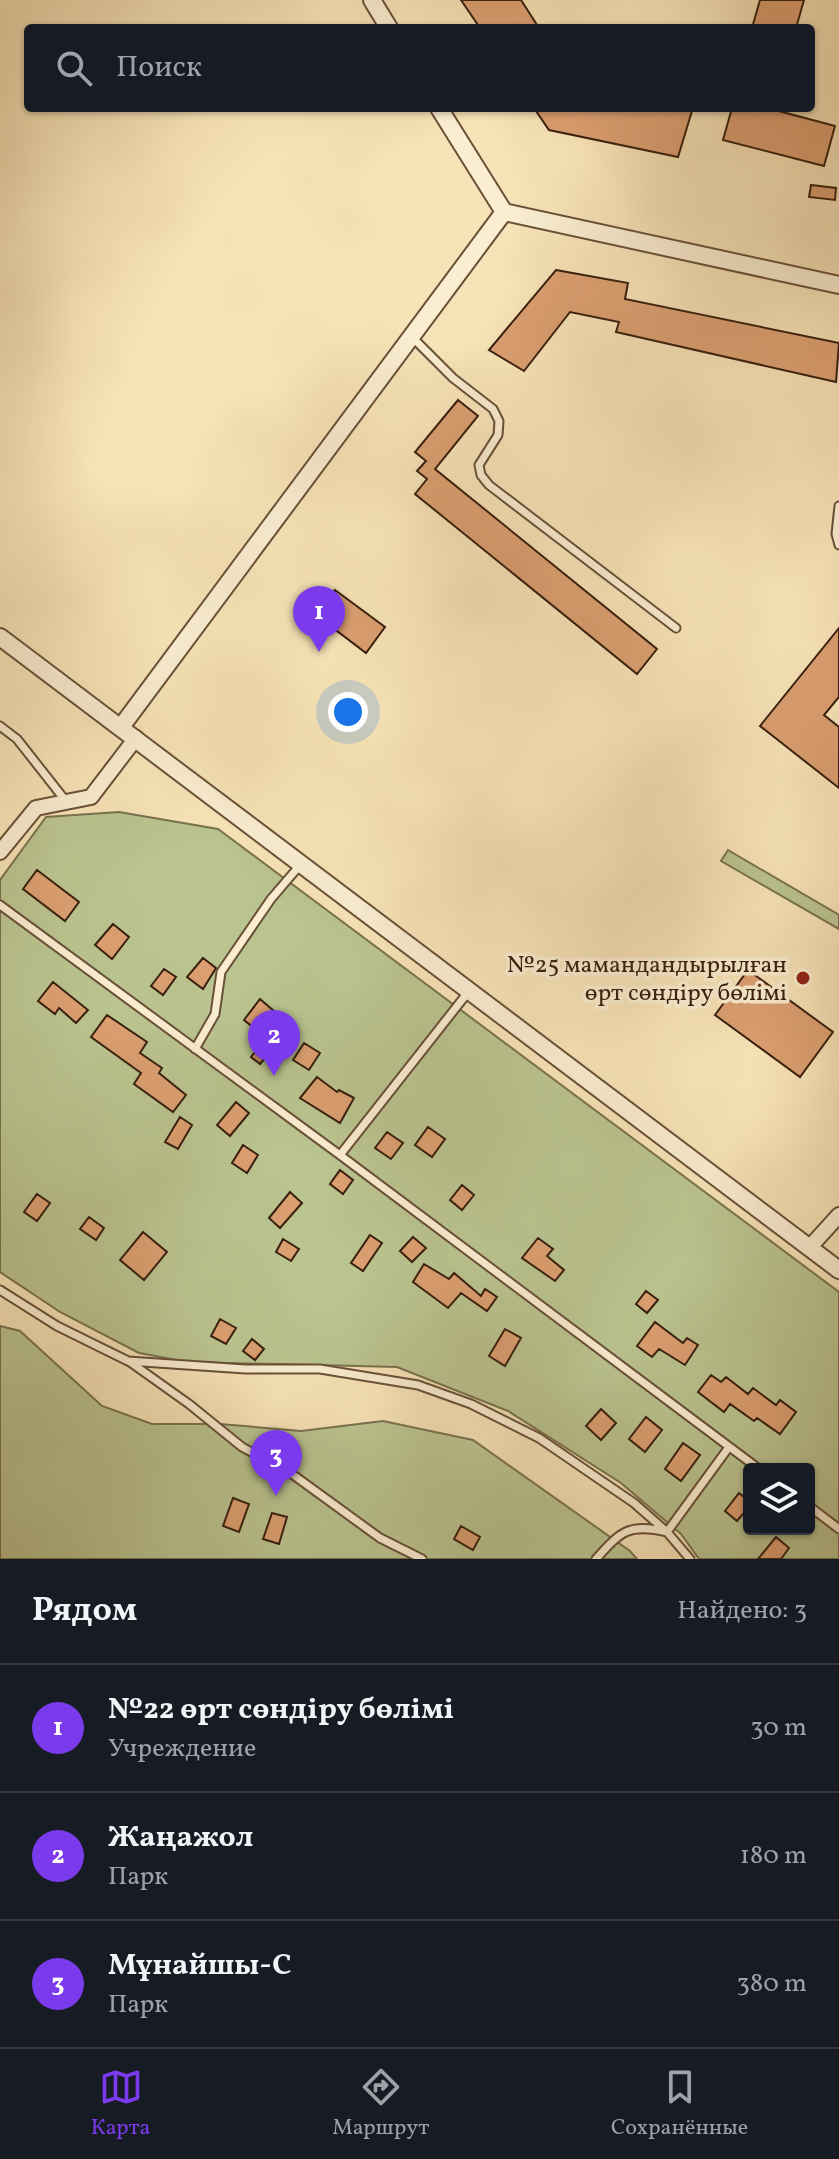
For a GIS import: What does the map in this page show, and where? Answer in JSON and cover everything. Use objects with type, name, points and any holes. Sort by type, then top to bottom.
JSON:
[{"type":"street","points":[[372,0],[387,24]]},
{"type":"street","points":[[442,112],[504,212],[839,285]]},
{"type":"street","points":[[121,727],[504,212]]},
{"type":"street","points":[[0,637],[839,1270]]},
{"type":"street","points":[[0,852],[36,808],[91,797],[136,738]]},
{"type":"street","points":[[809,1248],[839,1215]]},
{"type":"lane","points":[[412,336],[453,378],[493,409],[499,421],[498,435],[479,465],[481,475],[489,485],[676,628]]},
{"type":"lane","points":[[839,506],[836,534],[839,545]]},
{"type":"lane","points":[[0,726],[17,739],[67,802]]},
{"type":"lane","points":[[195,1049],[215,1014],[221,972],[271,899],[301,864]]},
{"type":"lane","points":[[0,905],[751,1463]]},
{"type":"lane","points":[[340,1155],[469,991]]},
{"type":"lane","points":[[0,1290],[57,1326],[128,1361],[242,1447],[292,1474],[380,1538],[422,1559]]},
{"type":"lane","points":[[128,1361],[245,1369],[320,1369],[418,1385],[471,1404],[539,1438],[634,1503],[667,1532],[690,1559]]},
{"type":"lane","points":[[667,1532],[729,1447]]},
{"type":"lane","points":[[815,1511],[839,1529]]},
{"type":"lane","points":[[596,1559],[621,1532],[643,1526],[667,1532]]},
{"type":"green space","points":[[119,812],[218,829],[839,1292],[839,1559],[699,1559],[681,1534],[621,1483],[508,1411],[397,1367],[187,1362],[139,1353],[60,1312],[0,1272],[0,880],[46,817]]},
{"type":"green space","points":[[728,850],[839,915],[839,929],[721,861]]},
{"type":"green space","points":[[0,1326],[20,1331],[102,1406],[152,1424],[220,1424],[301,1431],[383,1421],[473,1440],[637,1559],[0,1559]]},
{"type":"building","points":[[461,0],[521,0],[536,24],[477,24]]},
{"type":"building","points":[[760,0],[804,0],[797,24],[753,24]]},
{"type":"building","points":[[537,112],[692,112],[678,157],[549,130]]},
{"type":"building","points":[[731,112],[782,112],[835,126],[824,166],[723,140]]},
{"type":"building","points":[[811,185],[836,188],[835,200],[809,197]]},
{"type":"building","points":[[556,270],[628,283],[625,299],[839,343],[836,382],[616,332],[619,322],[570,312],[524,371],[489,350]]},
{"type":"building","points":[[458,400],[478,416],[435,469],[657,649],[637,674],[415,494],[427,479],[417,471],[426,461],[415,452]]},
{"type":"building","points":[[335,590],[385,627],[366,653],[316,615]]},
{"type":"building","points":[[839,628],[839,697],[824,715],[839,727],[839,788],[760,726]]},
{"type":"building","points":[[37,870],[79,902],[65,921],[23,889]]},
{"type":"building","points":[[113,924],[129,937],[112,959],[95,945]]},
{"type":"building","points":[[203,958],[216,968],[203,989],[187,977]]},
{"type":"building","points":[[164,969],[176,977],[163,995],[151,986]]},
{"type":"building","points":[[748,970],[833,1032],[800,1077],[715,1015]]},
{"type":"building","points":[[53,982],[88,1010],[76,1023],[59,1008],[55,1014],[38,1001]]},
{"type":"building","points":[[260,999],[275,1012],[259,1032],[244,1020]]},
{"type":"building","points":[[107,1015],[147,1042],[140,1053],[162,1068],[159,1073],[186,1095],[173,1112],[134,1084],[141,1073],[91,1037]]},
{"type":"building","points":[[265,1039],[274,1047],[260,1064],[251,1057]]},
{"type":"building","points":[[304,1043],[320,1053],[309,1070],[293,1060]]},
{"type":"building","points":[[317,1077],[337,1092],[339,1090],[354,1098],[340,1123],[300,1098]]},
{"type":"building","points":[[236,1102],[249,1113],[230,1136],[217,1125]]},
{"type":"building","points":[[180,1117],[192,1125],[178,1149],[165,1142]]},
{"type":"building","points":[[428,1127],[445,1139],[432,1157],[415,1145]]},
{"type":"building","points":[[387,1132],[403,1143],[391,1159],[375,1148]]},
{"type":"building","points":[[243,1145],[258,1155],[247,1173],[232,1163]]},
{"type":"building","points":[[340,1170],[353,1180],[343,1194],[330,1184]]},
{"type":"building","points":[[462,1185],[474,1195],[462,1210],[450,1200]]},
{"type":"building","points":[[290,1192],[302,1203],[280,1228],[269,1218]]},
{"type":"building","points":[[37,1194],[50,1203],[37,1221],[24,1212]]},
{"type":"building","points":[[89,1217],[104,1228],[96,1240],[80,1229]]},
{"type":"building","points":[[143,1232],[167,1252],[144,1280],[120,1260]]},
{"type":"building","points":[[370,1235],[382,1243],[363,1271],[351,1263]]},
{"type":"building","points":[[413,1237],[426,1248],[412,1262],[400,1251]]},
{"type":"building","points":[[538,1238],[553,1249],[547,1256],[564,1270],[555,1281],[522,1258]]},
{"type":"building","points":[[283,1239],[299,1249],[291,1261],[276,1252]]},
{"type":"building","points":[[424,1264],[449,1279],[454,1273],[481,1296],[485,1289],[497,1297],[487,1311],[461,1293],[448,1308],[413,1282]]},
{"type":"building","points":[[646,1291],[658,1300],[647,1313],[636,1304]]},
{"type":"building","points":[[220,1319],[236,1328],[226,1344],[211,1336]]},
{"type":"building","points":[[655,1322],[683,1343],[687,1338],[698,1345],[685,1365],[659,1349],[652,1357],[637,1346]]},
{"type":"building","points":[[505,1329],[521,1338],[505,1366],[489,1356]]},
{"type":"building","points":[[252,1339],[264,1349],[255,1360],[243,1351]]},
{"type":"building","points":[[711,1375],[721,1382],[726,1377],[748,1394],[753,1388],[776,1405],[780,1400],[796,1412],[780,1434],[730,1404],[724,1412],[698,1392]]},
{"type":"building","points":[[601,1409],[616,1423],[601,1440],[586,1426]]},
{"type":"building","points":[[646,1417],[662,1430],[645,1452],[629,1439]]},
{"type":"building","points":[[683,1443],[700,1455],[681,1481],[665,1469]]},
{"type":"building","points":[[739,1493],[743,1496],[743,1514],[737,1521],[725,1511]]},
{"type":"building","points":[[233,1498],[249,1504],[239,1532],[223,1526]]},
{"type":"building","points":[[272,1513],[287,1517],[279,1544],[263,1539]]},
{"type":"building","points":[[461,1526],[480,1537],[473,1550],[454,1539]]},
{"type":"building","points":[[776,1537],[789,1548],[781,1559],[758,1559]]},
{"type":"place","name":"№22 өрт сөндіру бөлімі","points":[[319,652]]},
{"type":"place","name":"№25 мамандандырылған өрт сөндіру бөлімі","points":[[803,978]]},
{"type":"place","name":"Жаңажол","points":[[274,1076]]},
{"type":"place","name":"Мұнайшы-С","points":[[276,1496]]}]
